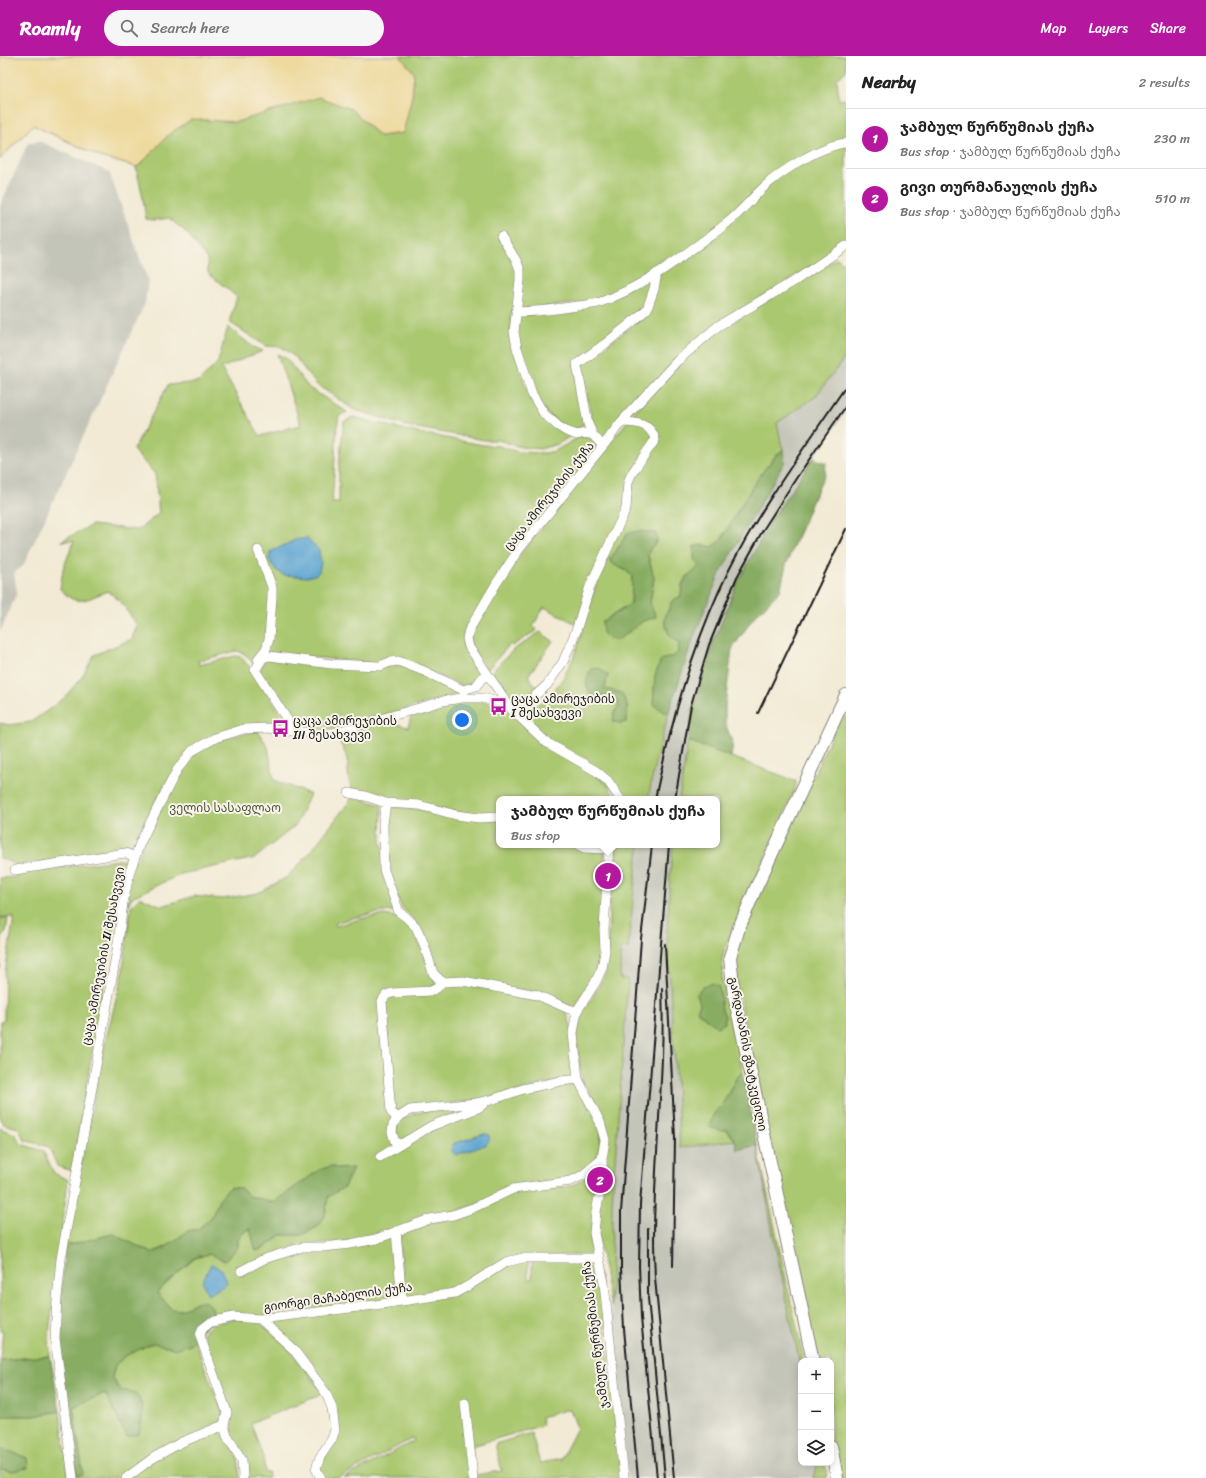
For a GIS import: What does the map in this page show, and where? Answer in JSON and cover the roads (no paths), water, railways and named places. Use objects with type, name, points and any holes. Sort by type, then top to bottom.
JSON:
[{"type":"main road","name":"გარდაბანის გზატკეცილი","points":[[812,1358],[734,994],[730,957],[739,928],[755,890],[846,695]]},
{"type":"main road","points":[[834,1462],[837,1478]]},
{"type":"street","points":[[516,312],[531,312],[597,303],[623,292],[690,252],[727,223],[765,186],[785,171],[821,151],[846,143]]},
{"type":"street","points":[[501,236],[518,262],[520,270],[514,332],[517,348],[532,394],[544,414],[566,431],[577,434],[585,433],[593,435]]},
{"type":"street","name":"ცაცა ამირეჯიბის ქუჩა","points":[[618,796],[608,781],[596,771],[546,742],[510,707],[469,647],[467,639],[469,630],[517,552],[603,446],[620,422],[677,361],[718,326],[796,280],[846,246]]},
{"type":"street","points":[[603,446],[593,435],[588,424],[577,364],[616,336],[647,309],[654,289],[657,273]]},
{"type":"street","points":[[510,707],[526,702],[547,685],[563,662],[576,631],[590,586],[626,509],[628,482],[655,440],[654,434],[650,429],[643,425],[635,422],[620,422]]},
{"type":"street","points":[[258,550],[272,587],[272,598],[269,639],[266,649],[256,664],[255,670],[288,721],[292,731]]},
{"type":"street","points":[[255,670],[262,658],[269,656],[332,664],[380,666],[398,661],[424,671],[463,690],[476,686],[486,673]]},
{"type":"street","name":"ცაცა ამირეჯიბის II შესახვევი","points":[[73,1478],[55,1338],[61,1259],[130,871],[149,826],[178,770],[192,751],[215,738],[244,729],[267,728],[323,734],[333,733],[443,701],[462,698],[482,698],[510,707]]},
{"type":"street","points":[[349,793],[365,796],[386,803],[419,805],[479,818],[496,817]]},
{"type":"street","points":[[386,803],[383,824],[384,870],[399,912],[416,927],[424,944],[433,973],[442,982]]},
{"type":"street","name":"ჯამბულ წურწუმიას ქუჩა","points":[[609,848],[604,930],[605,951],[602,968],[595,983],[577,1011],[573,1033],[578,1079],[600,1122],[605,1140],[602,1159],[603,1178],[596,1212],[594,1233],[604,1283],[624,1478]]},
{"type":"street","points":[[15,870],[125,853],[135,857]]},
{"type":"street","points":[[397,1118],[391,1112],[382,1001],[386,995],[392,993],[431,991],[437,988],[442,982],[463,981],[537,995],[577,1011]]},
{"type":"street","points":[[400,1144],[395,1142],[392,1132],[393,1124],[397,1118],[410,1110],[491,1100],[523,1089],[578,1079]]},
{"type":"street","points":[[380,1157],[431,1126],[478,1108],[491,1100]]},
{"type":"street","points":[[241,1271],[264,1260],[303,1247],[324,1247],[376,1239],[430,1219],[453,1215],[473,1208],[513,1189],[571,1181],[583,1175],[602,1159]]},
{"type":"street","points":[[396,1231],[402,1300]]},
{"type":"street","name":"გიორგი მაჩაბელის ქუჩა","points":[[260,1319],[455,1293],[506,1262],[523,1258],[598,1258]]},
{"type":"street","points":[[243,1478],[242,1460],[227,1436],[224,1425],[227,1412],[200,1336],[202,1329],[211,1322],[233,1317],[260,1319]]},
{"type":"street","name":"გიორგი მაჩაბელის ქუჩა","points":[[260,1319],[294,1350],[326,1393],[332,1408],[334,1430],[332,1439],[320,1457],[316,1469],[321,1478]]},
{"type":"street","points":[[465,1403],[473,1478]]},
{"type":"street","points":[[126,1478],[153,1458],[182,1442],[224,1425]]},
{"type":"water","points":[[307,538],[319,550],[321,563],[319,572],[315,575],[307,577],[283,575],[274,568],[269,560],[270,552],[295,540]]},
{"type":"water","points":[[488,1134],[490,1139],[486,1145],[456,1155],[451,1151],[452,1144]]},
{"type":"water","points":[[211,1264],[221,1269],[227,1284],[208,1295],[202,1282]]},
{"type":"railway","points":[[656,796],[668,741],[684,683],[715,599],[741,548],[769,500],[846,386]]},
{"type":"railway","points":[[676,796],[691,705],[709,645],[737,577],[763,530],[797,477],[846,406]]},
{"type":"railway","points":[[758,713],[846,529]]},
{"type":"railway","points":[[638,1478],[624,1329],[621,1268],[621,1212],[641,939],[652,848]]},
{"type":"railway","points":[[657,1478],[641,1318],[639,1266],[640,1204],[669,848]]},
{"type":"railway","points":[[665,944],[675,1138],[673,1266]]},
{"type":"railway","points":[[662,988],[662,1060],[656,1169],[654,1242],[655,1278],[674,1478]]},
{"type":"railway","points":[[648,1229],[648,1298],[665,1478]]},
{"type":"place","name":"ცაცა ამირეჯიბის I შესახვევი","points":[[498,706]]},
{"type":"place","name":"ცაცა ამირეჯიბის III შესახვევი","points":[[280,728]]},
{"type":"place","name":"ჯამბულ წურწუმიას ქუჩა","points":[[608,876]]},
{"type":"place","name":"გივი თურმანაულის ქუჩა","points":[[600,1180]]},
{"type":"park label","name":"ველის სასაფლაო","points":[[225,808]]}]
